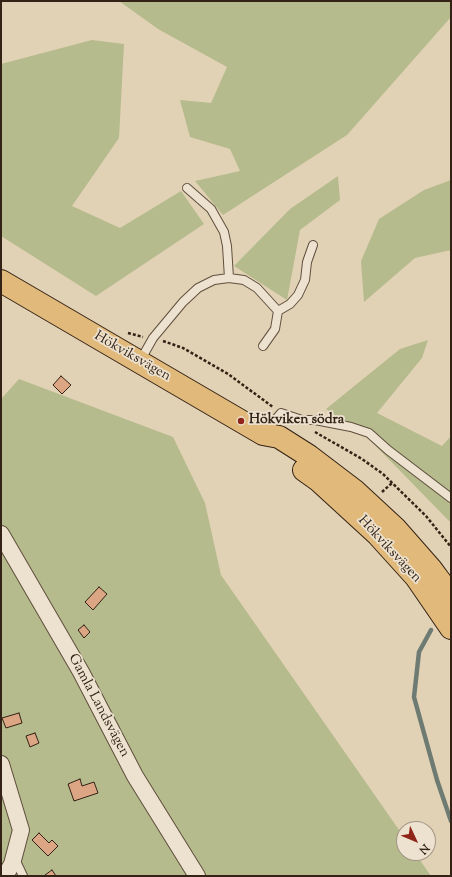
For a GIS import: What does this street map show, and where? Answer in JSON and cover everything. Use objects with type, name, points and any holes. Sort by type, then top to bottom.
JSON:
[{"type":"main road","name":"Hökviksvägen","points":[[1,281],[263,434],[279,437],[330,471],[356,492],[395,528],[431,569],[451,596]]},
{"type":"main road","name":"Hökviksvägen","points":[[263,434],[273,448],[318,480],[378,535],[416,577],[451,628]]},
{"type":"street","name":"Gamla Landsvägen","points":[[1,538],[81,672],[135,776],[197,876]]},
{"type":"street","points":[[1,764],[21,830],[14,857],[5,876]]},
{"type":"lane","points":[[186,188],[211,209],[224,232],[227,246],[229,278]]},
{"type":"lane","points":[[278,311],[290,304],[298,295],[305,280],[307,262],[313,245]]},
{"type":"lane","points":[[139,362],[153,338],[183,302],[198,288],[214,280],[229,278],[244,280],[257,288],[278,311]]},
{"type":"lane","points":[[263,346],[275,329],[278,311]]},
{"type":"lane","points":[[263,434],[281,413],[302,420],[315,420],[344,425],[369,433],[388,450],[451,498]]},
{"type":"lane","points":[[14,857],[23,876]]},
{"type":"path","points":[[125,333],[153,338],[183,348],[228,374],[281,413]]},
{"type":"path","points":[[312,430],[362,459],[383,474],[426,516],[451,547]]},
{"type":"path","points":[[379,495],[392,483]]},
{"type":"green space","points":[[119,1],[451,1],[451,17],[347,135],[223,215],[195,181],[240,171],[230,149],[190,137],[180,100],[211,103],[227,67],[158,29]]},
{"type":"green space","points":[[92,40],[124,44],[119,138],[72,206],[120,228],[181,191],[204,224],[96,296],[1,236],[1,64]]},
{"type":"green space","points":[[338,176],[340,200],[300,230],[287,300],[234,266],[290,209]]},
{"type":"green space","points":[[451,180],[451,250],[415,258],[364,302],[361,261],[379,219],[424,190]]},
{"type":"green space","points":[[428,340],[422,358],[377,413],[442,446],[451,436],[451,523],[369,439],[326,409],[400,349]]},
{"type":"green space","points":[[19,379],[173,437],[205,503],[221,575],[396,826],[396,861],[421,861],[431,876],[1,876],[1,399]]},
{"type":"building","points":[[61,376],[71,385],[62,394],[53,385]]},
{"type":"building","points":[[99,587],[107,594],[93,610],[85,602]]},
{"type":"building","points":[[84,625],[90,632],[84,638],[78,630]]},
{"type":"building","points":[[19,713],[22,723],[6,728],[2,718]]},
{"type":"building","points":[[35,733],[39,743],[30,747],[26,736]]},
{"type":"building","points":[[80,779],[82,786],[94,782],[98,793],[74,801],[68,784]]},
{"type":"building","points":[[39,833],[49,843],[52,840],[58,846],[48,856],[32,840]]},
{"type":"building","points":[[52,870],[56,876],[45,876],[45,875]]},
{"type":"waterway","points":[[431,630],[419,652],[414,697],[437,780],[451,821]]},
{"type":"place","name":"Hökviken södra","points":[[241,421]]}]
